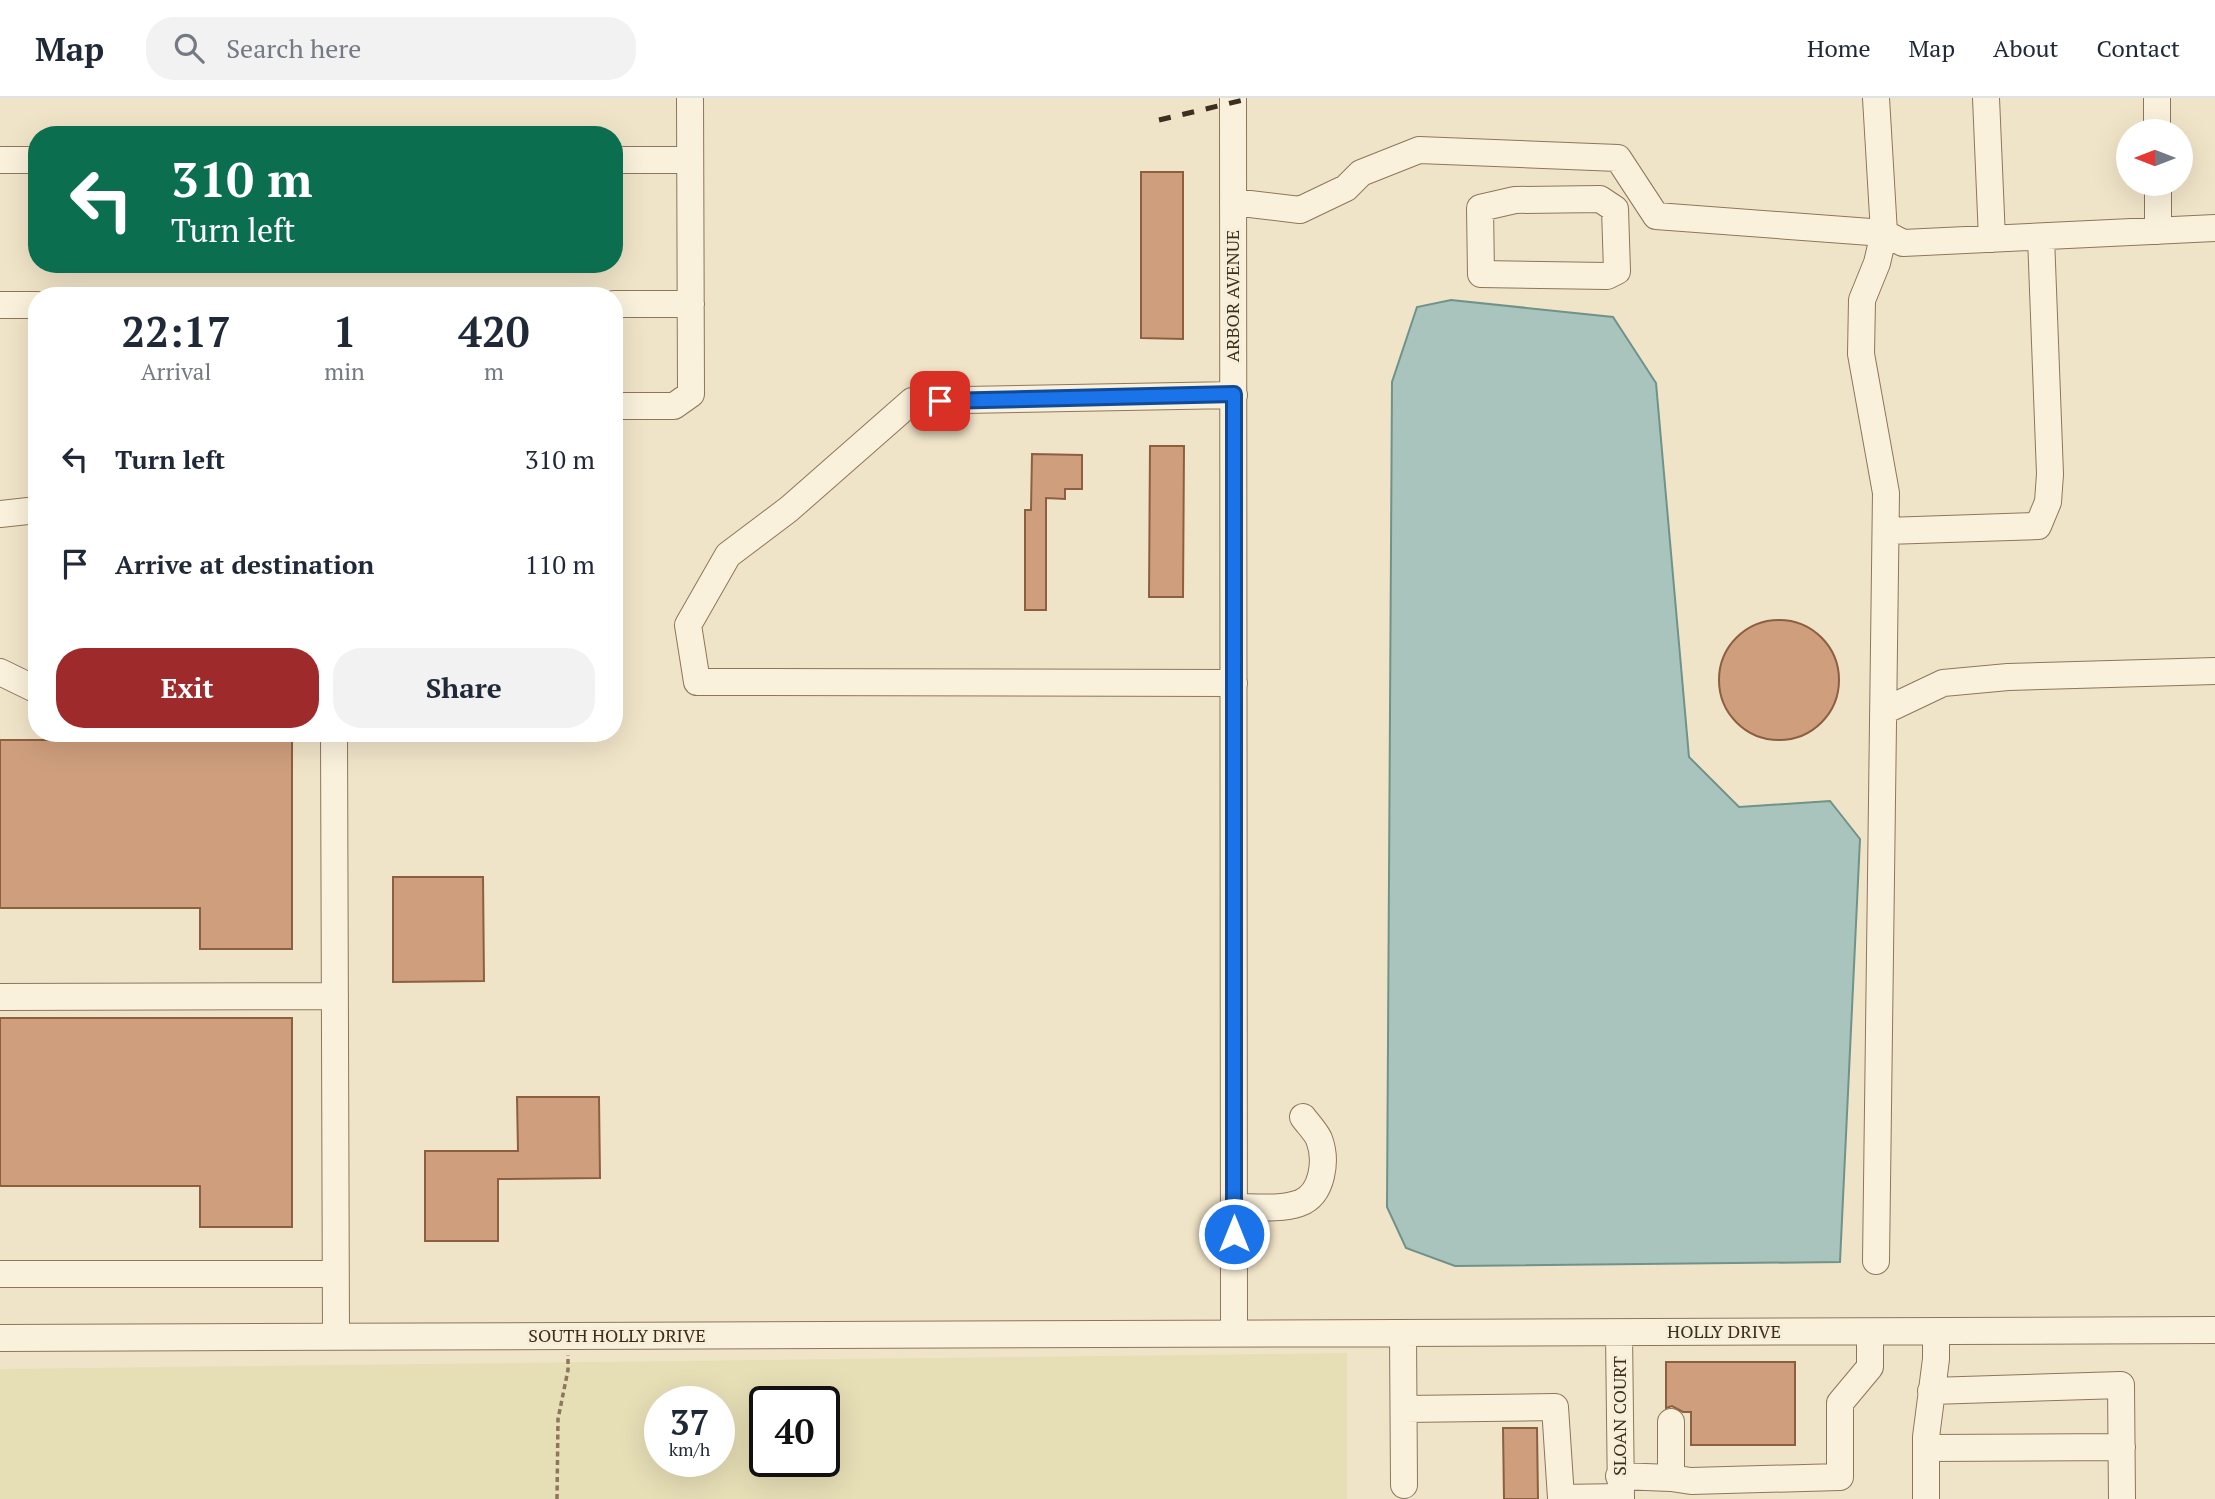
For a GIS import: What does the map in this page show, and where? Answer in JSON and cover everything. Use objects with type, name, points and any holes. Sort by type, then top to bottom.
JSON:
[{"type":"street","points":[[623,406],[674,406],[691,394],[690,98]]},
{"type":"street","name":"ARBOR AVENUE","points":[[1233,98],[1234,1334]]},
{"type":"street","points":[[1876,98],[1884,233],[1877,263],[1862,300],[1861,354],[1886,493],[1876,1261]]},
{"type":"street","points":[[1986,98],[1992,239]]},
{"type":"street","points":[[2157,98],[2157,119]]},
{"type":"street","points":[[1233,202],[1300,209],[1346,188],[1361,173],[1419,150],[1618,158],[1656,216],[1884,233],[1903,243],[2215,228]]},
{"type":"street","points":[[0,160],[28,160]]},
{"type":"street","points":[[623,160],[690,160]]},
{"type":"street","points":[[1615,209],[1640,192]]},
{"type":"street","points":[[2158,196],[2158,231]]},
{"type":"street","points":[[1600,199],[1615,209],[1617,271],[1607,276],[1481,274],[1480,208],[1515,200],[1600,199]]},
{"type":"street","points":[[1886,531],[2038,526],[2048,502],[2050,474],[2041,237]]},
{"type":"street","points":[[623,304],[691,304]]},
{"type":"street","points":[[0,305],[28,305]]},
{"type":"street","points":[[1234,394],[912,401],[789,509],[728,555],[688,625],[697,682],[1234,683]]},
{"type":"street","points":[[0,514],[28,511]]},
{"type":"street","points":[[1884,711],[1943,683],[2008,677],[2215,671]]},
{"type":"street","points":[[0,672],[28,686]]},
{"type":"street","points":[[334,742],[335,1336]]},
{"type":"street","points":[[0,997],[335,996]]},
{"type":"street","points":[[1234,1208],[1272,1207],[1302,1202],[1319,1185],[1323,1164],[1319,1138],[1303,1117]]},
{"type":"street","points":[[0,1274],[335,1274]]},
{"type":"street","name":"HOLLY DRIVE","points":[[1234,1334],[2215,1330]]},
{"type":"street","points":[[1926,1499],[1926,1448],[1936,1359],[1936,1331]]},
{"type":"street","points":[[1404,1409],[1555,1406],[1561,1498],[1621,1491],[1671,1478],[1692,1480],[1840,1477],[1840,1402],[1870,1367],[1870,1332]]},
{"type":"street","points":[[1403,1333],[1404,1485]]},
{"type":"street","name":"SLOAN COURT","points":[[1619,1333],[1621,1491]]},
{"type":"street","name":"SOUTH HOLLY DRIVE","points":[[0,1338],[1234,1334]]},
{"type":"street","points":[[1931,1391],[2121,1385],[2122,1499]]},
{"type":"street","points":[[1671,1422],[1671,1478]]},
{"type":"street","points":[[1926,1448],[2122,1447]]},
{"type":"path","points":[[557,1499],[558,1419],[568,1370],[568,1336]]},
{"type":"shaded area","points":[[1347,1353],[1347,1499],[0,1499],[0,1369]]},
{"type":"water","points":[[1451,300],[1613,317],[1656,383],[1689,757],[1739,807],[1830,801],[1860,839],[1840,1262],[1455,1266],[1406,1248],[1387,1207],[1392,382],[1417,307]]},
{"type":"building","points":[[1141,172],[1183,172],[1183,339],[1141,338]]},
{"type":"building","points":[[1150,446],[1184,446],[1183,597],[1149,597]]},
{"type":"building","points":[[1032,454],[1082,455],[1082,489],[1065,489],[1065,499],[1046,498],[1046,610],[1025,610],[1025,510],[1031,510]]},
{"type":"building","points":[[1779,620],[1802,625],[1821,638],[1834,657],[1839,680],[1834,703],[1821,722],[1802,735],[1779,740],[1756,735],[1737,722],[1724,703],[1719,680],[1724,657],[1737,638],[1756,625]]},
{"type":"building","points":[[0,740],[292,742],[292,949],[200,949],[200,908],[0,908]]},
{"type":"building","points":[[393,877],[483,877],[484,981],[393,982]]},
{"type":"building","points":[[0,1018],[292,1018],[292,1227],[200,1227],[200,1186],[0,1186]]},
{"type":"building","points":[[517,1097],[599,1097],[600,1178],[498,1179],[498,1241],[425,1241],[425,1151],[518,1151]]},
{"type":"building","points":[[1666,1362],[1795,1362],[1795,1445],[1691,1445],[1691,1412],[1683,1412],[1672,1406],[1666,1408]]},
{"type":"building","points":[[1503,1428],[1537,1428],[1538,1499],[1504,1499]]},
{"type":"railway","points":[[1159,120],[1252,98]]},
{"type":"route","points":[[940,401],[1234,394],[1234,1234]]}]
